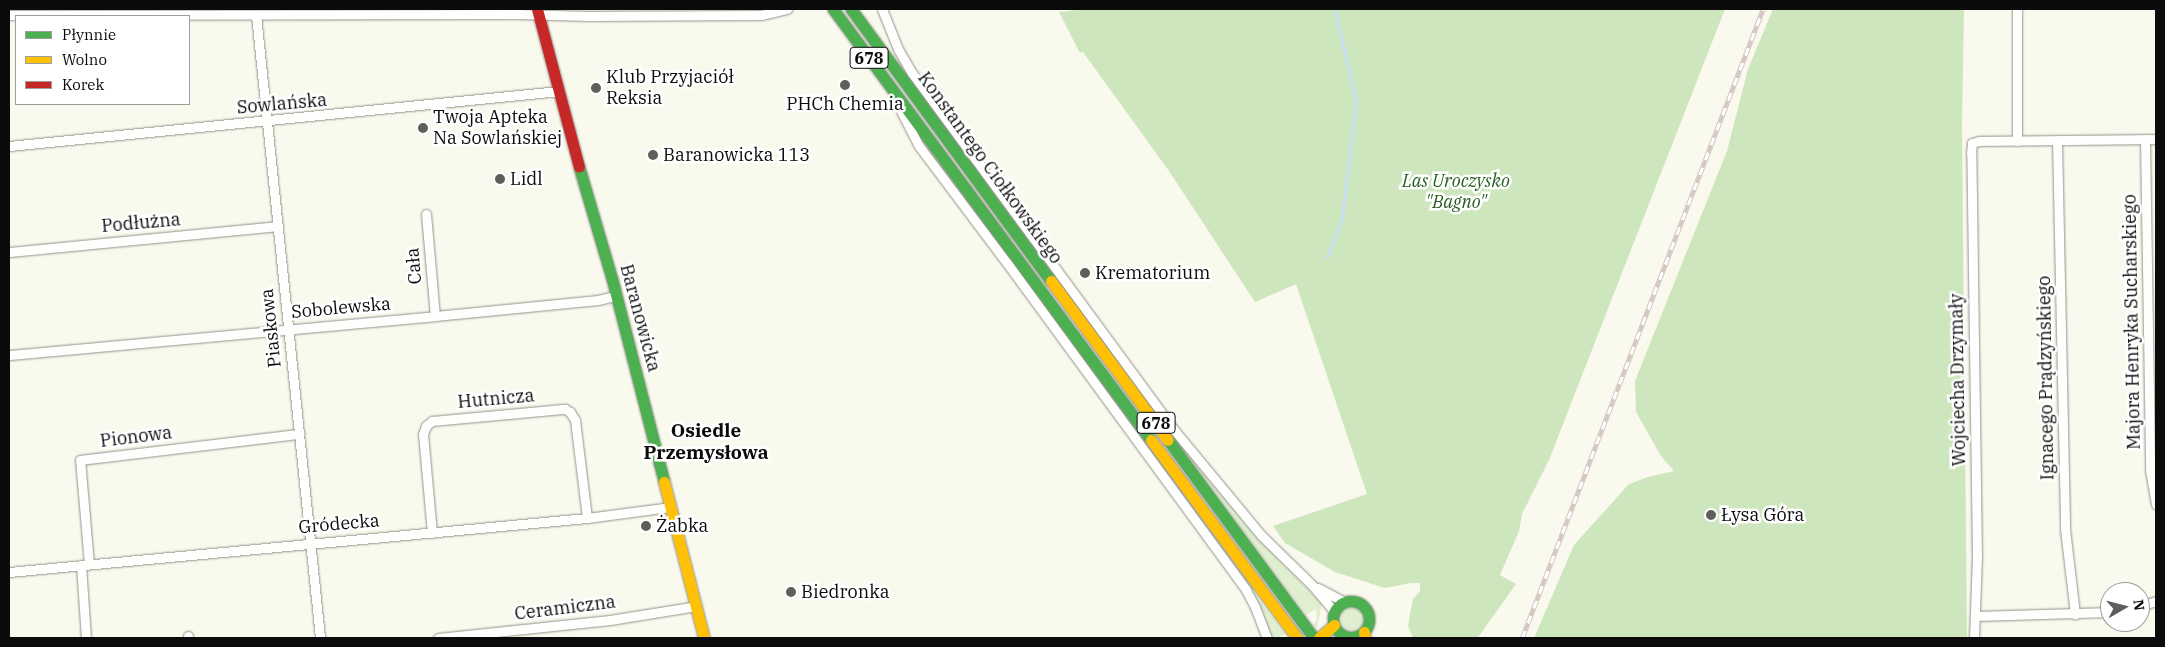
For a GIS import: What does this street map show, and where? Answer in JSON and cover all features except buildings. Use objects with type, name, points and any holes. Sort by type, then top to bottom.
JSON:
[{"type":"main road","name":"Konstantego Ciołkowskiego","points":[[833,9],[1295,636]]},
{"type":"main road","name":"Konstantego Ciołkowskiego","points":[[851,9],[1314,638]]},
{"type":"main road","name":"Baranowicka","points":[[538,12],[616,296],[704,638]]},
{"type":"main road","points":[[1318,638],[1336,632],[1353,637],[1365,635],[1369,622],[1367,610],[1361,604],[1352,601],[1344,602],[1334,612],[1336,632]]},
{"type":"street","points":[[9,15],[256,15],[297,12],[761,14],[787,9]]},
{"type":"street","points":[[882,9],[895,44],[912,73],[1175,431],[1262,536],[1313,586],[1334,612]]},
{"type":"street","points":[[2017,9],[2017,141],[2156,139]]},
{"type":"street","name":"Piaskowa","points":[[256,15],[320,638]]},
{"type":"street","points":[[893,90],[919,146],[1008,263],[1246,590],[1255,607],[1262,634],[1267,638]]},
{"type":"street","name":"Sowlańska","points":[[9,146],[559,91]]},
{"type":"street","name":"Majora Henryka Sucharskiego","points":[[2145,139],[2150,470],[2156,504]]},
{"type":"street","name":"Ignacego Prądzyńskiego","points":[[2057,140],[2065,529],[2075,614]]},
{"type":"street","name":"Wojciecha Drzymały","points":[[1974,638],[1977,512],[1971,153],[1972,143],[1979,141],[2017,141]]},
{"type":"street","name":"Cała","points":[[426,214],[435,316]]},
{"type":"street","name":"Podłużna","points":[[9,252],[277,226]]},
{"type":"street","name":"Sobolewska","points":[[9,356],[598,300],[616,296]]},
{"type":"street","name":"Hutnicza","points":[[432,533],[423,434],[426,426],[432,421],[565,409],[570,412],[575,420],[587,518]]},
{"type":"street","name":"Pionowa","points":[[85,564],[80,460],[299,434]]},
{"type":"street","name":"Gródecka","points":[[9,572],[587,518],[671,507]]},
{"type":"street","points":[[85,564],[86,638]]},
{"type":"street","points":[[1313,586],[1344,602]]},
{"type":"street","name":"Ceramiczna","points":[[438,638],[610,620],[696,606]]},
{"type":"street","points":[[1976,616],[2100,613]]},
{"type":"green space","name":"Las Uroczysko \"Bagno\"","points":[[1085,9],[1725,9],[1549,460],[1522,514],[1519,531],[1500,575],[1516,584],[1479,636],[1473,638],[1413,638],[1408,626],[1413,599],[1420,591],[1420,583],[1385,588],[1335,572],[1285,543],[1273,526],[1367,494],[1296,284],[1255,302],[1169,171],[1083,52],[1080,53],[1059,12]]},
{"type":"green space","points":[[1773,9],[1964,9],[1962,125],[1967,638],[1534,638],[1574,545],[1629,484],[1674,471],[1661,456],[1636,412],[1635,381],[1727,151],[1748,69]]},
{"type":"green space","points":[[1168,429],[1259,540],[1322,603],[1317,628],[1313,625],[1317,620],[1316,609],[1306,615]]},
{"type":"green space","points":[[1247,584],[1285,634],[1278,638],[1272,638],[1259,604]]},
{"type":"green space","points":[[1352,608],[1360,611],[1363,619],[1360,627],[1352,630],[1344,627],[1341,619],[1344,611]]},
{"type":"waterway","points":[[1327,257],[1342,218],[1356,101],[1334,9]]},
{"type":"railway","points":[[1522,638],[1763,9]]},
{"type":"traffic: fast","points":[[833,9],[1151,440]]},
{"type":"traffic: fast","points":[[851,9],[1051,281]]},
{"type":"traffic: fast","points":[[579,167],[612,279],[664,482]]},
{"type":"traffic: fast","points":[[1168,440],[1314,638]]},
{"type":"traffic: fast","points":[[1351,601],[1358,602],[1364,606],[1368,612],[1369,619],[1368,626],[1364,632],[1358,636],[1351,637],[1344,636],[1338,632],[1334,626],[1333,619],[1334,612],[1338,606],[1344,602],[1351,601]]},
{"type":"traffic: slow","points":[[1051,281],[1168,440]]},
{"type":"traffic: slow","points":[[1151,440],[1297,638]]},
{"type":"traffic: slow","points":[[664,482],[704,638]]},
{"type":"traffic: slow","points":[[1319,638],[1334,625]]},
{"type":"traffic: slow","points":[[1364,632],[1365,638]]},
{"type":"traffic: jam","points":[[537,9],[579,167]]},
{"type":"place","name":"PHCh Chemia","points":[[845,85]]},
{"type":"place","name":"Klub Przyjaciół Reksia","points":[[596,88]]},
{"type":"place","name":"Twoja Apteka Na Sowlańskiej","points":[[423,128]]},
{"type":"place","name":"Baranowicka 113","points":[[653,155]]},
{"type":"place","name":"Lidl","points":[[500,179]]},
{"type":"place","name":"Krematorium","points":[[1085,273]]},
{"type":"place","name":"Łysa Góra","points":[[1711,515]]},
{"type":"place","name":"Żabka","points":[[646,526]]},
{"type":"place","name":"Biedronka","points":[[791,592]]},
{"type":"district","name":"Osiedle Przemysłowa","points":[[706,442]]}]
